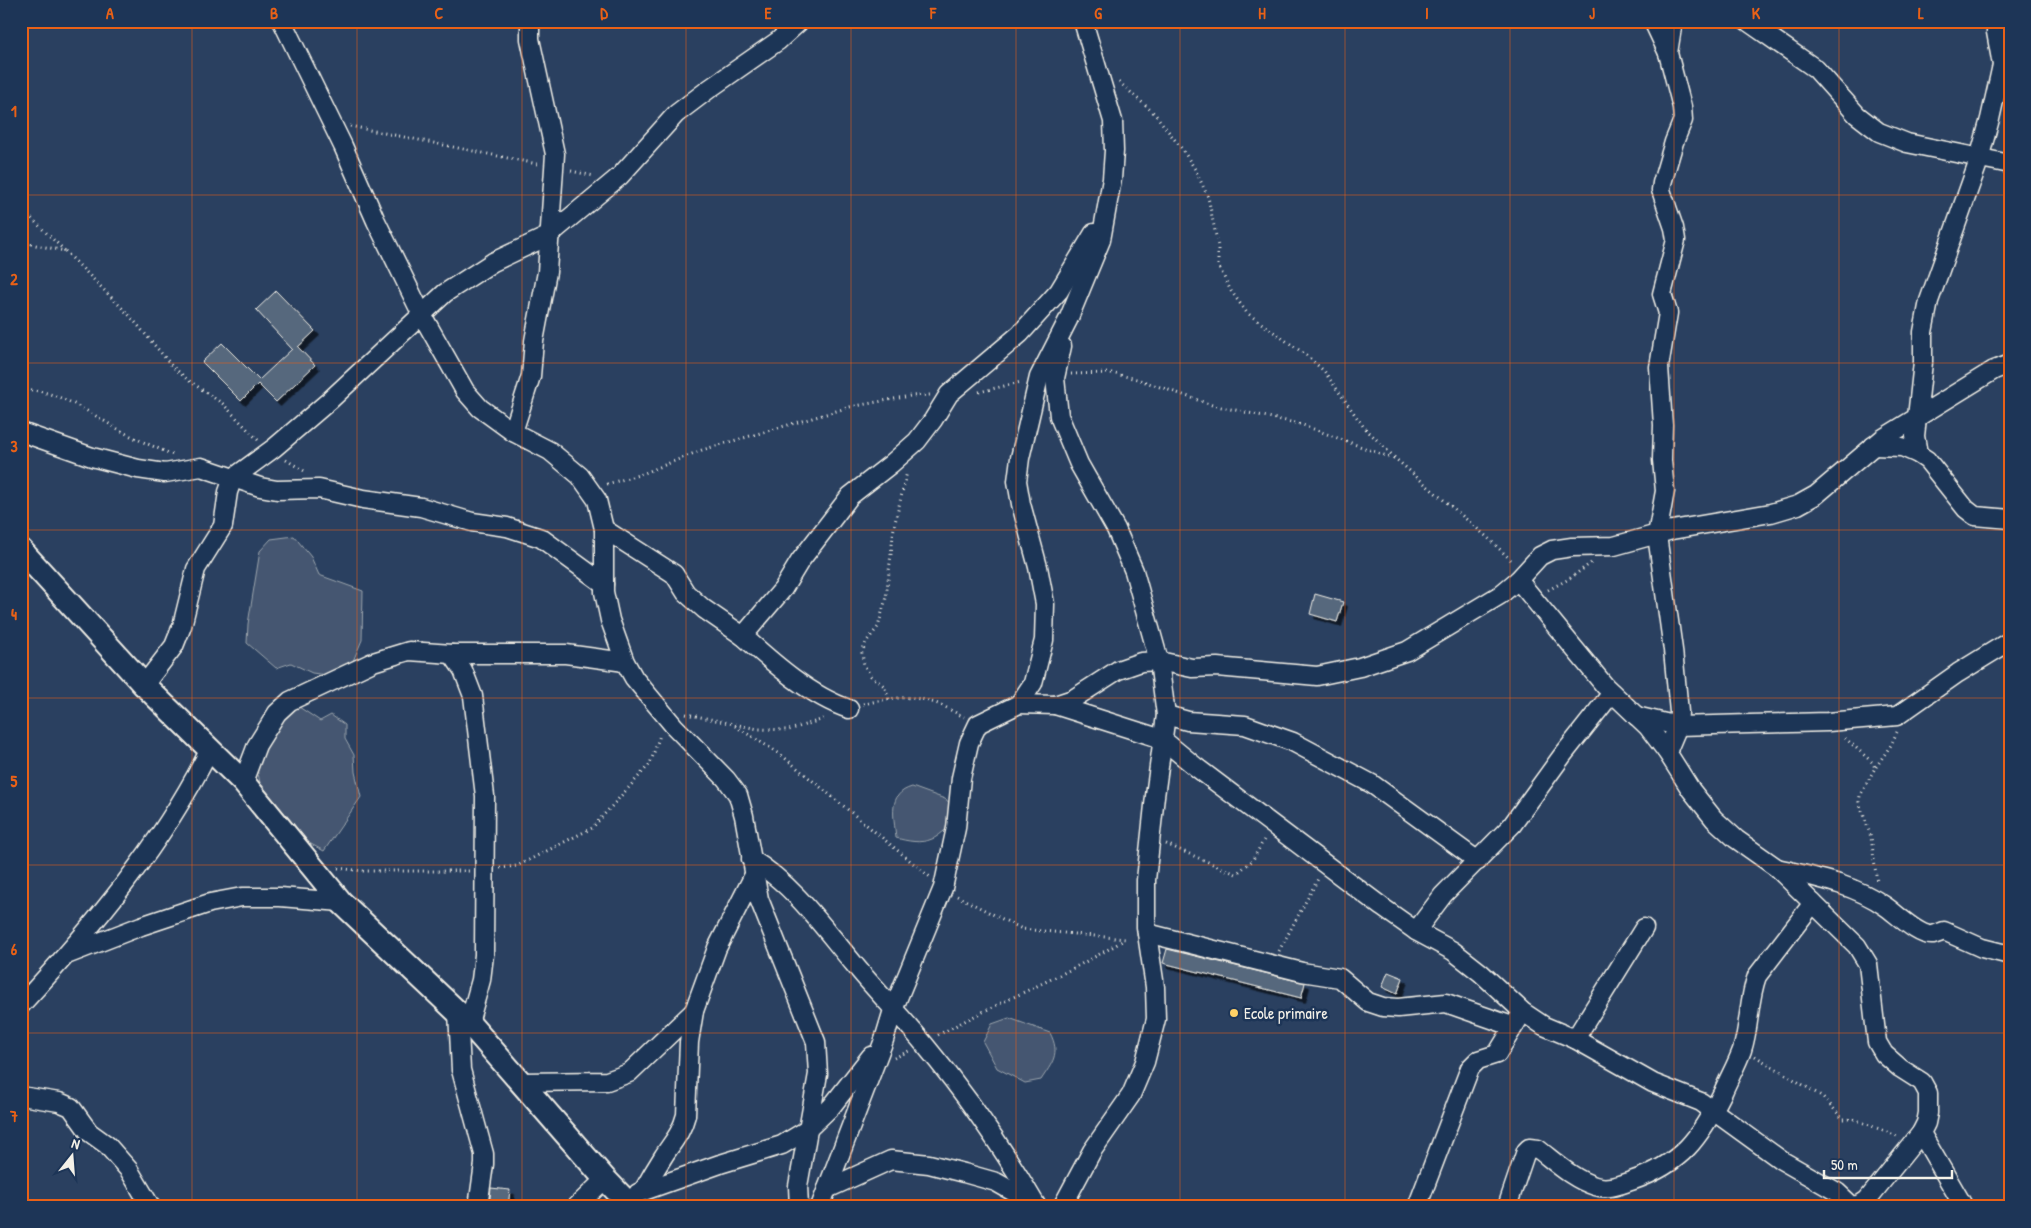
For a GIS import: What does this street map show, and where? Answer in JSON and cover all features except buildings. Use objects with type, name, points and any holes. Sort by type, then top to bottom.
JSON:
[{"type":"street","points":[[282,21],[332,121],[376,221],[422,315],[465,391],[480,408],[513,432],[550,450],[580,476],[597,500],[604,529],[604,584],[610,620],[625,662],[634,678],[668,719],[726,779],[738,795],[744,816],[759,899],[816,1042],[818,1074],[798,1186],[799,1207]]},
{"type":"street","points":[[513,432],[531,376],[534,341],[547,272],[548,236],[555,168],[555,154],[530,39],[530,21]]},
{"type":"street","points":[[144,685],[174,646],[182,626],[196,569],[224,526],[228,492],[233,478],[270,451],[329,401],[445,293],[493,262],[548,236],[614,181],[676,114],[778,42],[800,21]]},
{"type":"street","points":[[1019,704],[1033,683],[1044,640],[1045,604],[1017,481],[1020,458],[1047,376],[1101,240],[1114,160],[1113,120],[1084,21]]},
{"type":"street","points":[[1654,21],[1668,53],[1682,107],[1683,120],[1674,142],[1661,190],[1674,228],[1676,240],[1662,294],[1668,313],[1659,367],[1664,425],[1662,460],[1665,491],[1657,535],[1673,650],[1679,712],[1678,726],[1667,752]]},
{"type":"street","points":[[1668,53],[1673,21]]},
{"type":"street","points":[[1747,21],[1816,69],[1857,115],[1879,132],[1906,143],[2010,164]]},
{"type":"street","points":[[1918,454],[1915,436],[1916,418],[1923,332],[1928,301],[1979,159],[2002,66],[1996,32],[1997,21]]},
{"type":"street","points":[[743,636],[783,589],[800,562],[850,496],[917,441],[949,394],[1020,334],[1059,290],[1106,212]]},
{"type":"street","points":[[1055,705],[1074,699],[1118,670],[1141,662],[1159,661],[1192,668],[1217,667],[1317,676],[1360,667],[1407,651],[1500,595],[1521,577],[1540,556],[1552,550],[1572,547],[1614,546],[1672,530],[1771,513],[1798,505],[1816,496],[1873,446],[1994,370],[2010,364]]},
{"type":"street","points":[[1047,376],[1059,416],[1079,464],[1116,529],[1134,571],[1159,661],[1166,715],[1146,880],[1147,930],[1155,987],[1156,1018],[1145,1062],[1131,1095],[1092,1151],[1062,1207]]},
{"type":"street","points":[[21,432],[92,457],[138,469],[165,473],[201,467],[277,490],[319,488],[362,499],[421,507],[472,522],[507,527],[541,538],[604,584]]},
{"type":"street","points":[[1873,446],[1902,447],[1927,460],[1966,509],[1975,516],[2010,518]]},
{"type":"street","points":[[604,529],[674,574],[686,593],[743,636],[780,670],[838,705],[849,709]]},
{"type":"street","points":[[21,550],[144,685],[243,782],[341,902],[464,1018],[605,1179],[633,1199]]},
{"type":"street","points":[[1521,577],[1612,693],[1648,727],[1667,752],[1691,790],[1714,819],[1736,839],[1777,868],[1858,946],[1868,964],[1877,1042],[1884,1054],[1900,1068],[1922,1082],[1928,1093],[1928,1113],[1926,1123],[1917,1138],[1868,1200],[1856,1207]]},
{"type":"street","points":[[1635,716],[1678,726],[1828,722],[1897,716],[1958,673],[2010,641]]},
{"type":"street","points":[[243,782],[257,745],[277,713],[290,701],[373,662],[409,651],[452,654],[566,654],[625,662]]},
{"type":"street","points":[[452,654],[463,670],[473,696],[485,796],[486,870],[483,963],[481,980],[464,1018],[461,1070],[484,1154],[478,1207]]},
{"type":"street","points":[[1416,931],[1443,896],[1512,825],[1562,756],[1612,693]]},
{"type":"street","points":[[820,1207],[884,1040],[893,1010],[943,888],[956,828],[961,778],[969,743],[978,724],[1019,704],[1055,705],[1162,739],[1196,767],[1416,931],[1453,950],[1523,1012],[1544,1026],[1575,1039],[1653,1083],[1701,1102],[1780,1160],[1837,1192],[1853,1207]]},
{"type":"street","points":[[1166,715],[1188,721],[1245,725],[1293,742],[1372,784],[1478,861]]},
{"type":"street","points":[[21,1004],[68,955],[159,838],[193,783],[210,749]]},
{"type":"street","points":[[752,867],[765,868],[808,907],[893,1010],[923,1043],[989,1131],[1011,1163],[1036,1206]]},
{"type":"street","points":[[633,1199],[679,1136],[683,1126],[686,1115],[689,1042],[694,1011],[716,948],[752,867]]},
{"type":"street","points":[[1777,868],[1846,886],[1885,906],[1914,928],[1924,933],[1932,935],[1944,931],[1982,948],[2010,955]]},
{"type":"street","points":[[68,955],[141,926],[210,903],[242,897],[280,897],[341,902]]},
{"type":"street","points":[[1507,1207],[1526,1151],[1529,1148],[1538,1149],[1581,1181],[1612,1188],[1668,1166],[1690,1147],[1713,1111],[1742,1049],[1752,988],[1757,976],[1813,904]]},
{"type":"street","points":[[1575,1039],[1644,928]]},
{"type":"street","points":[[1147,930],[1272,965],[1340,978],[1368,1002],[1383,1007],[1398,1008],[1446,1003],[1512,1026]]},
{"type":"street","points":[[520,1082],[607,1081],[618,1078],[629,1073],[694,1011]]},
{"type":"street","points":[[1416,1207],[1470,1068],[1478,1060],[1496,1054],[1512,1026],[1523,1012]]},
{"type":"street","points":[[633,1199],[720,1164],[782,1145],[807,1130],[831,1107],[884,1040]]},
{"type":"street","points":[[21,1096],[59,1102],[71,1107],[89,1132],[106,1145],[129,1170],[152,1207]]},
{"type":"street","points":[[1917,1138],[1964,1207]]},
{"type":"street","points":[[827,1189],[891,1160],[929,1164],[996,1182],[1018,1193],[1036,1206]]},
{"type":"street","points":[[576,1207],[605,1179]]},
{"type":"path","points":[[1095,60],[1155,114],[1195,169],[1208,198],[1218,246],[1218,265],[1231,291],[1247,313],[1324,370],[1363,426],[1397,460],[1507,555],[1521,577],[1538,588],[1544,590],[1551,589],[1569,579],[1614,546]]},
{"type":"path","points":[[332,121],[614,181]]},
{"type":"path","points":[[21,208],[130,316],[172,366],[188,380],[223,404],[270,451],[308,473],[319,488]]},
{"type":"path","points":[[21,242],[65,251]]},
{"type":"path","points":[[589,490],[642,474],[702,450],[850,407],[910,396],[988,391],[1047,376],[1111,373],[1137,378],[1212,405],[1300,424],[1397,460]]},
{"type":"path","points":[[21,389],[30,389],[65,398],[128,435],[174,455]]},
{"type":"path","points":[[890,699],[884,686],[870,676],[864,665],[862,653],[866,642],[878,627],[883,608],[894,527],[917,441]]},
{"type":"path","points":[[310,864],[362,871],[486,870],[516,866],[592,828],[650,764],[656,743],[668,719],[683,714],[758,730],[789,730],[809,725],[860,704],[915,697],[934,702],[978,724]]},
{"type":"path","points":[[1885,906],[1879,893],[1871,838],[1859,802],[1860,796],[1875,768],[1891,745],[1910,708]]},
{"type":"path","points":[[1828,722],[1873,763],[1875,768]]},
{"type":"path","points":[[733,725],[780,754],[943,888],[987,912],[1022,928],[1126,939]]},
{"type":"path","points":[[1150,836],[1214,866],[1236,874],[1252,861],[1274,825]]},
{"type":"path","points":[[1272,965],[1326,865]]},
{"type":"path","points":[[872,1071],[1017,994],[1087,962],[1126,939],[1147,930]]},
{"type":"path","points":[[1742,1049],[1823,1097],[1845,1121],[1854,1120],[1917,1138]]},
{"type":"shaded area","points":[[294,536],[311,557],[319,575],[363,591],[362,640],[353,661],[334,676],[312,673],[291,663],[276,668],[247,643],[248,624],[260,551],[271,539]]},
{"type":"shaded area","points":[[290,701],[320,721],[331,715],[345,725],[345,739],[354,755],[355,772],[361,797],[324,851],[309,843],[260,783],[257,769],[264,740]]},
{"type":"shaded area","points":[[912,787],[945,799],[956,808],[953,826],[928,841],[896,838],[895,800],[904,790]]},
{"type":"shaded area","points":[[1009,1018],[1050,1033],[1055,1053],[1052,1063],[1041,1080],[1025,1083],[997,1068],[983,1042],[992,1024]]},
{"type":"place","name":"Ecole primaire","points":[[1234,1013]]}]
